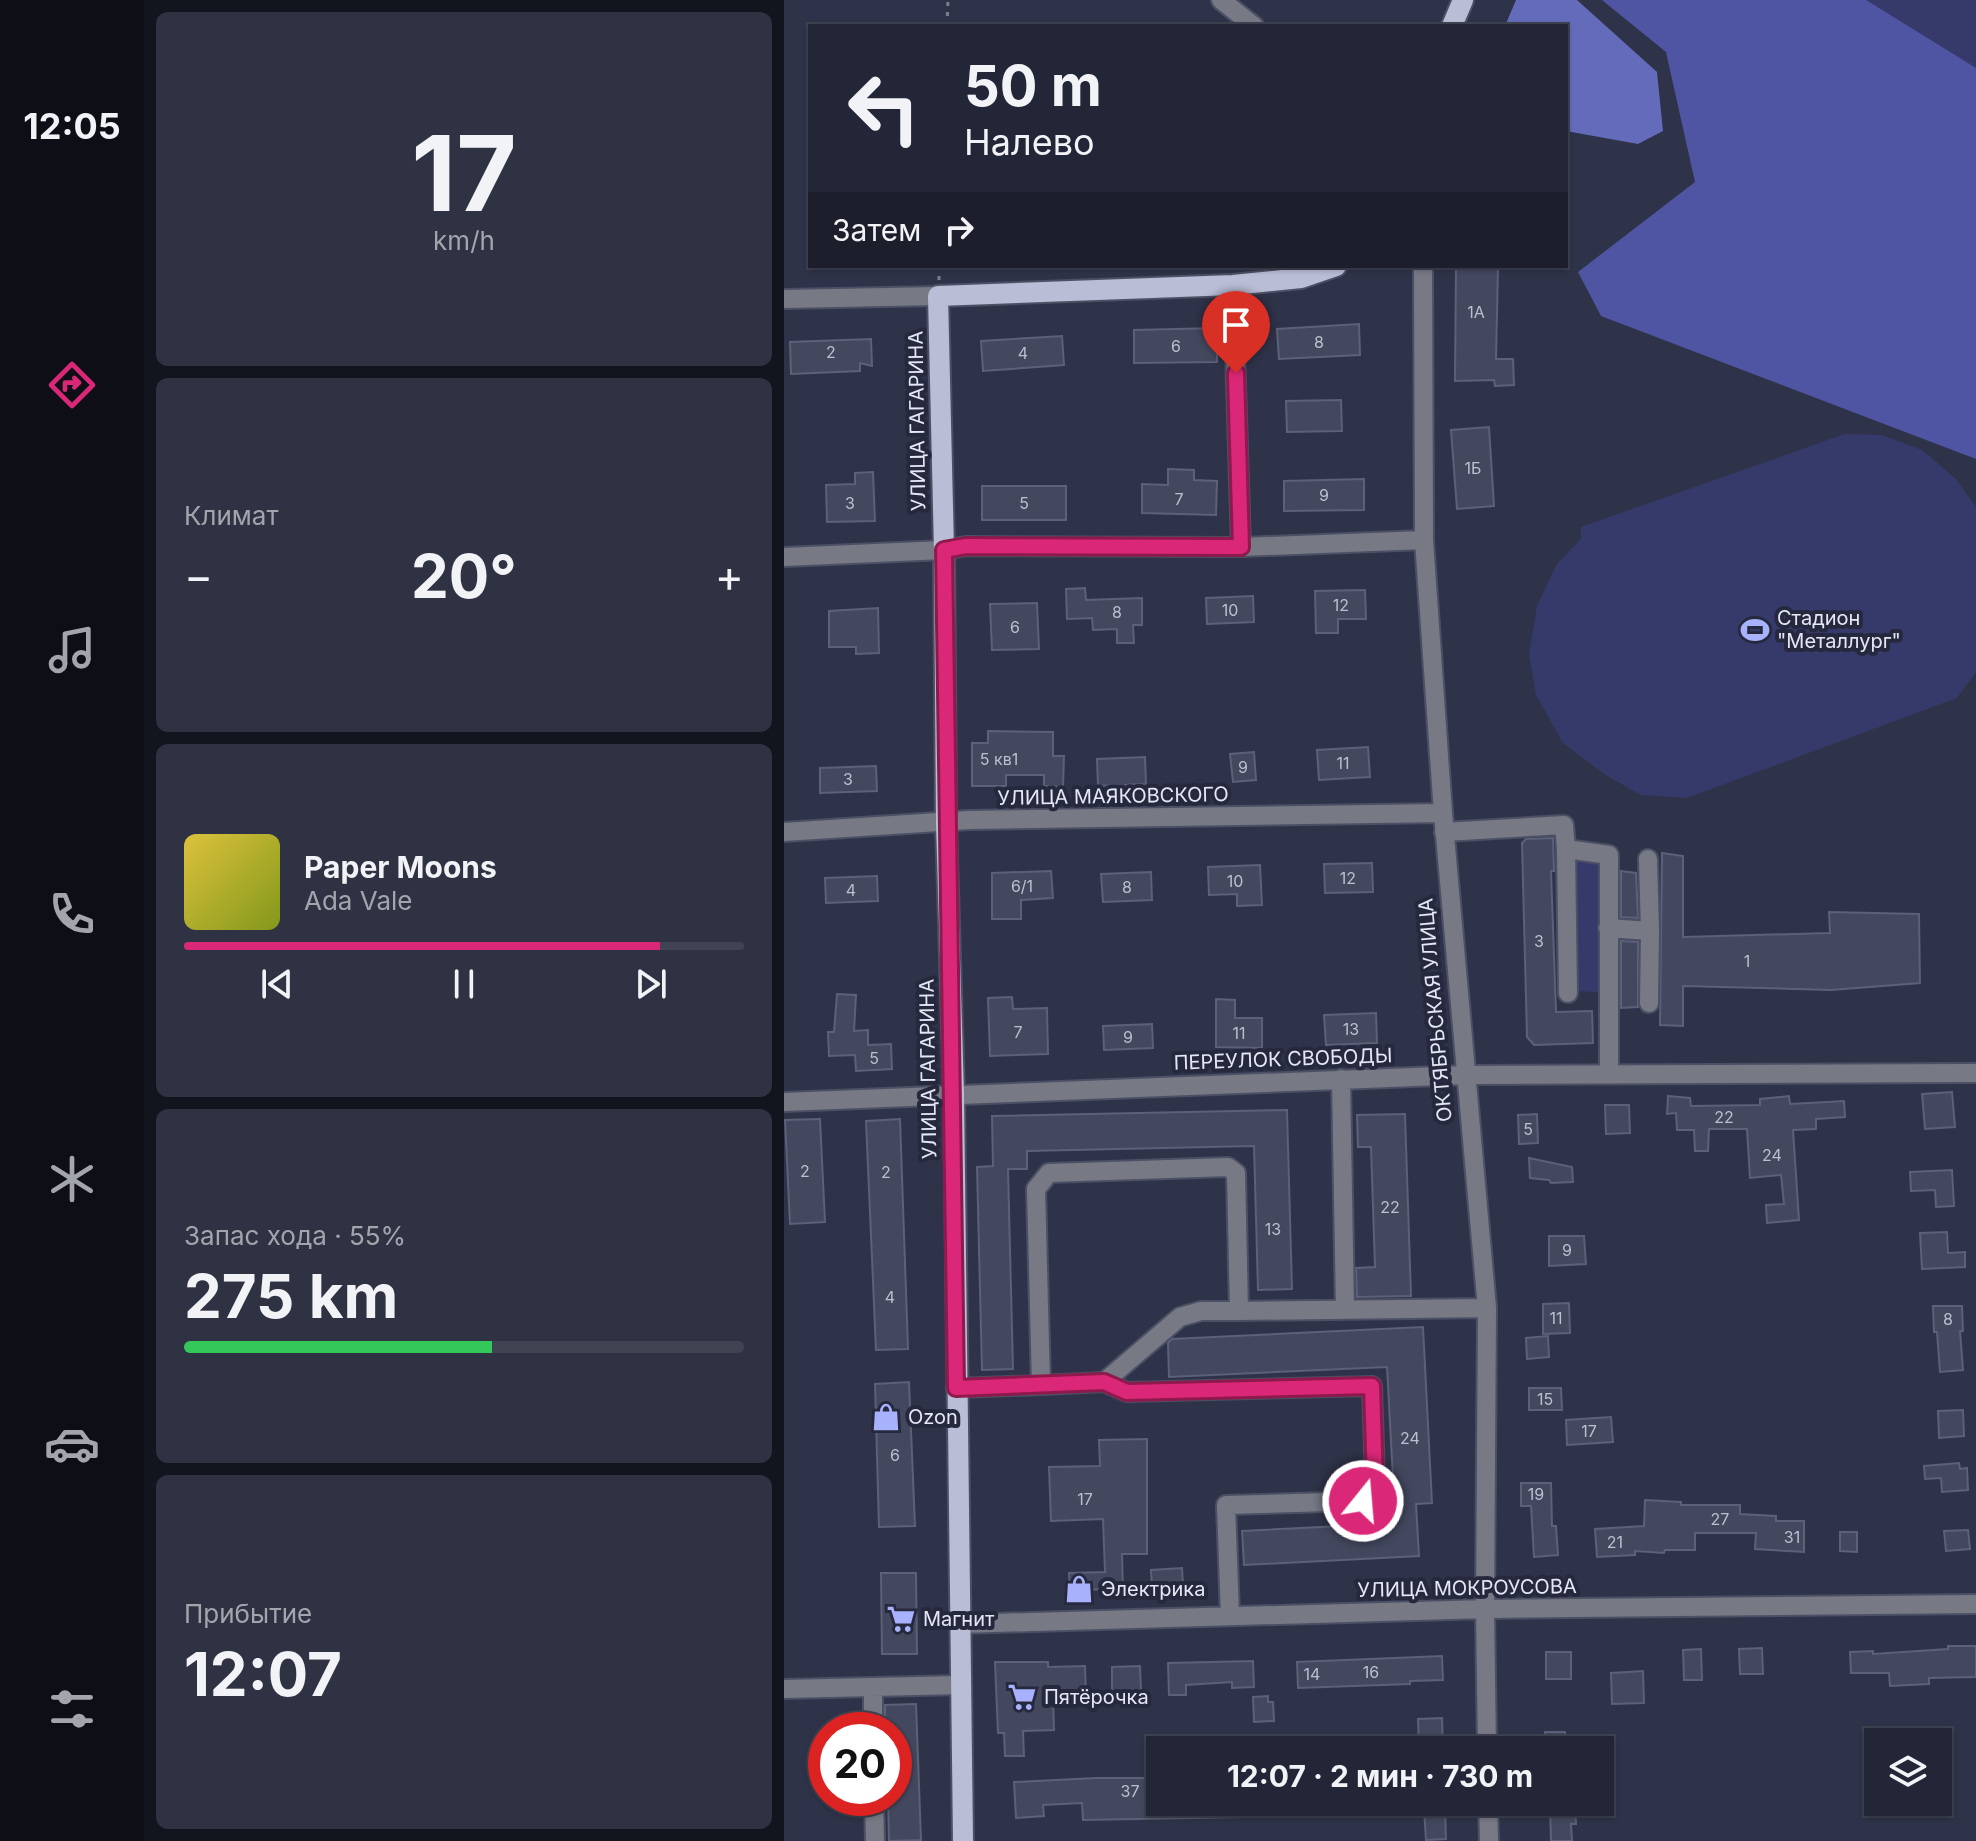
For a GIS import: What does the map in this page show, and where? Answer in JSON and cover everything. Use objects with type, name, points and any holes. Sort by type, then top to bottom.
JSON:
[{"type":"main road","points":[[1453,24],[1463,0]]},
{"type":"main road","points":[[938,296],[1233,285],[1301,278],[1330,268]]},
{"type":"main road","name":"УЛИЦА ГАГАРИНА","points":[[938,296],[946,823],[954,1093],[963,1841]]},
{"type":"street","points":[[1221,0],[1242,22]]},
{"type":"street","name":"ОКТЯБРЬСКАЯ УЛИЦА","points":[[1423,268],[1424,540],[1443,823],[1487,1308],[1487,1736]]},
{"type":"street","points":[[1233,285],[1241,547]]},
{"type":"street","points":[[784,299],[938,296]]},
{"type":"street","points":[[784,557],[944,550],[966,546],[1241,547],[1424,540]]},
{"type":"street","name":"УЛИЦА МАЯКОВСКОГО","points":[[784,832],[969,820],[1564,825],[1566,849]]},
{"type":"street","points":[[1568,993],[1566,849],[1609,855],[1609,1074]]},
{"type":"street","points":[[1648,859],[1649,1003]]},
{"type":"street","points":[[1608,928],[1650,931]]},
{"type":"street","name":"ПЕРЕУЛОК СВОБОДЫ","points":[[784,1102],[1464,1075],[1976,1073]]},
{"type":"street","points":[[1341,1079],[1345,1310]]},
{"type":"street","points":[[1041,1385],[1036,1189],[1049,1173],[1228,1167],[1236,1173],[1239,1311]]},
{"type":"street","points":[[1104,1382],[1180,1317],[1201,1311],[1487,1308]]},
{"type":"street","points":[[956,1388],[1104,1382],[1127,1392],[1372,1386],[1375,1482],[1363,1501],[1226,1505],[1230,1616]]},
{"type":"street","name":"УЛИЦА МОКРОУСОВА","points":[[960,1624],[1485,1609],[1976,1604]]},
{"type":"street","points":[[784,1689],[961,1685]]},
{"type":"street","points":[[873,1688],[873,1712]]},
{"type":"street","points":[[874,1816],[875,1841]]},
{"type":"street","points":[[1488,1816],[1489,1841]]},
{"type":"path","points":[[947,24],[948,0]]},
{"type":"shaded area","points":[[1516,0],[1577,0],[1657,72],[1663,131],[1638,144],[1568,131],[1568,24],[1506,24]]},
{"type":"shaded area","points":[[1602,0],[1866,0],[1976,68],[1976,459],[1601,316],[1578,272],[1695,182],[1666,52]]},
{"type":"shaded area","points":[[1795,0],[1976,0],[1976,143]]},
{"type":"shaded area","name":"Стадион \"Металлург\"","points":[[1845,434],[1882,435],[1922,450],[1956,479],[1976,507],[1976,672],[1957,698],[1687,798],[1641,795],[1604,774],[1563,743],[1536,695],[1529,654],[1537,606],[1557,564],[1581,539],[1581,527]]},
{"type":"shaded area","points":[[1574,854],[1604,858],[1600,992],[1573,991]]},
{"type":"building","points":[[1456,268],[1498,268],[1496,359],[1513,359],[1514,385],[1495,386],[1494,380],[1455,381]]},
{"type":"building","points":[[1359,324],[1360,355],[1279,359],[1277,329]]},
{"type":"building","points":[[1217,328],[1217,362],[1134,363],[1134,330]]},
{"type":"building","points":[[1062,336],[1064,365],[983,371],[981,341]]},
{"type":"building","points":[[871,339],[872,366],[860,363],[860,371],[791,374],[790,342]]},
{"type":"building","points":[[1341,400],[1342,431],[1287,432],[1286,401]]},
{"type":"building","points":[[1489,427],[1494,506],[1457,509],[1451,430]]},
{"type":"building","points":[[1168,469],[1194,470],[1194,480],[1217,481],[1216,515],[1142,513],[1142,484],[1168,485]]},
{"type":"building","points":[[873,472],[875,521],[827,522],[826,485],[855,484],[855,473]]},
{"type":"building","points":[[1364,479],[1364,510],[1284,511],[1284,481]]},
{"type":"building","points":[[982,486],[1066,486],[1066,520],[982,520]]},
{"type":"building","points":[[1085,588],[1086,600],[1142,598],[1142,625],[1133,625],[1134,643],[1117,643],[1117,629],[1093,630],[1092,618],[1067,619],[1066,589]]},
{"type":"building","points":[[1365,590],[1366,619],[1338,619],[1338,633],[1316,633],[1315,591]]},
{"type":"building","points":[[1253,596],[1254,622],[1207,624],[1206,598]]},
{"type":"building","points":[[1037,603],[1039,649],[992,650],[990,604]]},
{"type":"building","points":[[878,608],[879,653],[856,654],[856,647],[829,647],[829,611]]},
{"type":"building","points":[[988,731],[1053,732],[1053,756],[1064,756],[1063,787],[1044,786],[1044,775],[1006,775],[1006,786],[972,786],[972,743],[988,743]]},
{"type":"building","points":[[1368,747],[1370,777],[1319,780],[1317,750]]},
{"type":"building","points":[[1254,752],[1256,780],[1233,782],[1230,754]]},
{"type":"building","points":[[1145,757],[1146,784],[1098,786],[1097,759]]},
{"type":"building","points":[[876,766],[877,791],[820,793],[820,768]]},
{"type":"building","points":[[1553,838],[1554,871],[1551,871],[1556,1012],[1592,1011],[1593,1043],[1534,1045],[1527,1037],[1522,843],[1526,839]]},
{"type":"building","points":[[1662,853],[1683,856],[1683,937],[1830,933],[1829,912],[1919,914],[1920,983],[1831,990],[1683,986],[1683,1026],[1660,1025]]},
{"type":"building","points":[[1372,863],[1373,892],[1325,893],[1324,864]]},
{"type":"building","points":[[1260,865],[1262,905],[1237,906],[1237,894],[1209,895],[1208,867]]},
{"type":"building","points":[[1051,871],[1053,898],[1021,900],[1021,919],[992,919],[992,873]]},
{"type":"building","points":[[1621,871],[1636,873],[1638,918],[1621,917]]},
{"type":"building","points":[[1151,872],[1152,900],[1103,902],[1101,874]]},
{"type":"building","points":[[877,876],[878,901],[826,903],[825,878]]},
{"type":"building","points":[[1621,941],[1638,942],[1638,1007],[1621,1008]]},
{"type":"building","points":[[837,994],[856,995],[854,1031],[868,1030],[868,1045],[891,1044],[892,1069],[856,1071],[855,1055],[829,1056],[828,1032],[834,1032]]},
{"type":"building","points":[[1012,997],[1013,1009],[1047,1008],[1048,1054],[990,1056],[988,998]]},
{"type":"building","points":[[1216,999],[1235,1000],[1235,1018],[1262,1018],[1262,1048],[1216,1047]]},
{"type":"building","points":[[1376,1013],[1377,1043],[1326,1045],[1324,1015]]},
{"type":"building","points":[[1152,1024],[1153,1048],[1104,1050],[1103,1026]]},
{"type":"building","points":[[1952,1092],[1955,1127],[1925,1129],[1922,1094]]},
{"type":"building","points":[[1668,1096],[1690,1098],[1691,1106],[1760,1105],[1760,1099],[1789,1096],[1790,1104],[1844,1101],[1845,1117],[1816,1119],[1816,1129],[1793,1130],[1799,1220],[1767,1223],[1766,1205],[1784,1204],[1781,1175],[1750,1178],[1747,1129],[1709,1129],[1708,1151],[1695,1151],[1694,1130],[1677,1130],[1676,1113],[1667,1114]]},
{"type":"building","points":[[1605,1105],[1629,1105],[1630,1133],[1606,1134]]},
{"type":"building","points":[[1287,1110],[1292,1289],[1258,1290],[1254,1146],[1027,1151],[1027,1169],[1008,1169],[1013,1369],[982,1370],[977,1167],[993,1166],[992,1116]]},
{"type":"building","points":[[1405,1114],[1411,1296],[1357,1297],[1356,1268],[1375,1267],[1371,1147],[1358,1147],[1357,1115]]},
{"type":"building","points":[[1537,1114],[1538,1143],[1519,1144],[1518,1115]]},
{"type":"building","points":[[820,1119],[825,1222],[790,1224],[785,1120]]},
{"type":"building","points":[[900,1119],[908,1349],[876,1350],[866,1121]]},
{"type":"building","points":[[1529,1158],[1572,1167],[1573,1182],[1551,1183],[1549,1180],[1530,1178]]},
{"type":"building","points":[[1952,1170],[1954,1206],[1936,1207],[1935,1190],[1911,1191],[1910,1172]]},
{"type":"building","points":[[1947,1232],[1948,1253],[1965,1252],[1965,1267],[1922,1269],[1920,1233]]},
{"type":"building","points":[[1549,1236],[1584,1236],[1586,1264],[1549,1266]]},
{"type":"building","points":[[1569,1303],[1570,1333],[1543,1334],[1543,1304]]},
{"type":"building","points":[[1933,1306],[1962,1306],[1963,1370],[1940,1372]]},
{"type":"building","points":[[1423,1327],[1432,1503],[1416,1504],[1419,1556],[1244,1565],[1242,1531],[1382,1524],[1381,1499],[1394,1498],[1387,1367],[1169,1377],[1168,1343],[1172,1339]]},
{"type":"building","points":[[1548,1336],[1549,1357],[1527,1359],[1526,1338]]},
{"type":"building","points":[[909,1382],[915,1526],[879,1527],[875,1384]]},
{"type":"building","points":[[1529,1388],[1561,1388],[1562,1410],[1529,1410]]},
{"type":"building","points":[[1963,1410],[1964,1436],[1939,1438],[1938,1411]]},
{"type":"building","points":[[1611,1417],[1613,1442],[1567,1445],[1566,1420]]},
{"type":"building","points":[[1147,1439],[1147,1554],[1122,1554],[1123,1589],[1070,1590],[1069,1573],[1105,1572],[1103,1519],[1051,1521],[1049,1467],[1100,1466],[1099,1440]]},
{"type":"building","points":[[1959,1463],[1960,1469],[1967,1468],[1968,1490],[1942,1492],[1941,1478],[1925,1479],[1924,1466]]},
{"type":"building","points":[[1521,1483],[1551,1483],[1552,1526],[1556,1526],[1558,1555],[1534,1557],[1531,1506],[1521,1506]]},
{"type":"building","points":[[1645,1500],[1681,1502],[1681,1505],[1740,1505],[1740,1514],[1776,1516],[1776,1521],[1804,1521],[1804,1552],[1755,1549],[1756,1533],[1695,1533],[1695,1550],[1665,1550],[1664,1553],[1635,1551],[1635,1555],[1597,1557],[1595,1529],[1644,1526]]},
{"type":"building","points":[[1968,1530],[1970,1549],[1946,1551],[1944,1531]]},
{"type":"building","points":[[1840,1532],[1857,1532],[1857,1552],[1840,1551]]},
{"type":"building","points":[[1182,1568],[1183,1585],[1152,1587],[1151,1570]]},
{"type":"building","points":[[881,1573],[916,1573],[917,1654],[882,1654]]},
{"type":"building","points":[[1948,1646],[1976,1646],[1976,1677],[1929,1678],[1929,1684],[1890,1686],[1889,1673],[1851,1673],[1850,1652],[1873,1651],[1873,1654],[1948,1649]]},
{"type":"building","points":[[1762,1648],[1763,1674],[1740,1674],[1739,1649]]},
{"type":"building","points":[[1701,1649],[1702,1680],[1684,1680],[1683,1650]]},
{"type":"building","points":[[1546,1652],[1571,1652],[1571,1679],[1546,1679]]},
{"type":"building","points":[[1442,1656],[1443,1680],[1298,1688],[1297,1662]]},
{"type":"building","points":[[1253,1661],[1254,1687],[1232,1688],[1232,1682],[1186,1685],[1186,1695],[1169,1695],[1168,1663]]},
{"type":"building","points":[[995,1662],[1048,1662],[1048,1667],[1085,1666],[1086,1696],[1053,1696],[1054,1730],[1023,1731],[1024,1756],[1005,1756],[1004,1733],[998,1733]]},
{"type":"building","points":[[1140,1666],[1141,1690],[1112,1691],[1112,1667]]},
{"type":"building","points":[[1643,1671],[1644,1703],[1612,1704],[1611,1673]]},
{"type":"building","points":[[1268,1696],[1268,1702],[1273,1702],[1274,1721],[1254,1722],[1253,1697]]},
{"type":"building","points":[[916,1704],[921,1840],[889,1841],[888,1816],[912,1816],[912,1712],[885,1712],[885,1705]]},
{"type":"building","points":[[1442,1718],[1443,1736],[1419,1736],[1418,1719]]},
{"type":"building","points":[[1545,1732],[1565,1732],[1565,1736],[1545,1736]]},
{"type":"building","points":[[1146,1778],[1146,1816],[1245,1817],[1083,1820],[1082,1803],[1043,1805],[1044,1816],[1016,1818],[1014,1782]]},
{"type":"building","points":[[1424,1816],[1445,1816],[1446,1839],[1426,1840]]},
{"type":"building","points":[[1550,1816],[1576,1816],[1576,1824],[1571,1824],[1572,1841],[1551,1841]]},
{"type":"place","name":"Стадион \"Металлург\"","points":[[1755,630]]},
{"type":"place","name":"Ozon","points":[[886,1417]]},
{"type":"place","name":"Электрика","points":[[1079,1589]]},
{"type":"place","name":"Магнит","points":[[901,1619]]},
{"type":"place","name":"Пятёрочка","points":[[1022,1697]]},
{"type":"route","points":[[1236,373],[1241,547],[966,546],[944,550],[956,1388],[1104,1382],[1127,1392],[1372,1386],[1375,1482],[1363,1501]]}]
